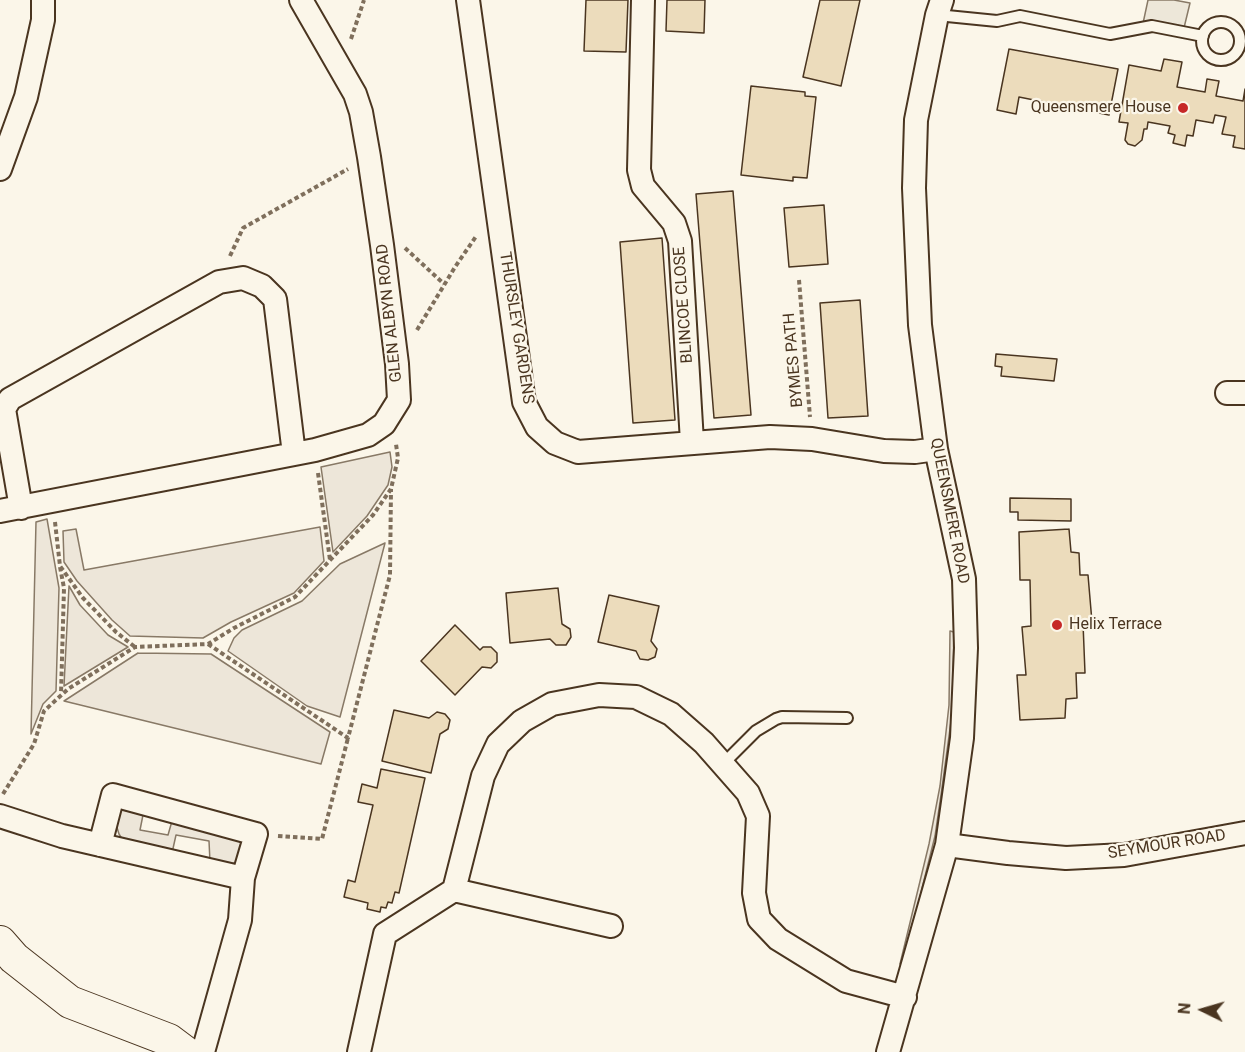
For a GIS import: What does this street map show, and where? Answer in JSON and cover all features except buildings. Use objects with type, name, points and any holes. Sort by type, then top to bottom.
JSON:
[{"type":"street","points":[[0,169],[26,97],[43,20],[43,0]]},
{"type":"street","name":"GLEN ALBYN ROAD","points":[[301,0],[355,94],[369,157],[397,364],[399,400],[384,424]]},
{"type":"street","name":"THURSLEY GARDENS","points":[[468,0],[524,402],[537,427],[555,443],[578,452],[770,437],[812,439],[884,452],[936,449]]},
{"type":"street","name":"BLINCOE CLOSE","points":[[643,0],[639,170],[643,186],[674,223],[680,241],[692,442]]},
{"type":"street","name":"QUEENSMERE ROAD","points":[[888,1052],[946,845],[962,738],[966,648],[964,579],[936,449],[920,325],[914,188],[916,120],[939,8]]},
{"type":"street","points":[[305,452],[275,299],[262,285],[243,278],[219,282],[10,399],[4,409],[11,510],[305,452],[368,435],[384,424]]},
{"type":"street","points":[[359,1052],[385,934],[454,890],[483,776],[498,744],[522,721],[552,704],[599,695],[636,697],[671,714],[704,743],[748,793],[758,816],[753,893],[759,919],[778,939],[846,981],[905,997]]},
{"type":"street","points":[[100,845],[113,795],[256,834],[243,878],[240,920],[203,1052]]},
{"type":"street","points":[[0,816],[62,836],[243,878]]},
{"type":"street","name":"SEYMOUR ROAD","points":[[946,845],[1066,858],[1124,855],[1245,832]]},
{"type":"street","points":[[454,890],[611,926]]},
{"type":"street","points":[[2,948],[70,1002],[169,1040],[185,1052]]},
{"type":"lane","points":[[939,8],[997,21],[1020,16],[1110,34],[1152,26],[1203,36]]},
{"type":"lane","points":[[1215,23],[1226,23],[1237,30],[1242,45],[1229,58],[1216,59],[1207,53],[1202,42],[1209,26],[1215,23]]},
{"type":"lane","points":[[723,764],[756,731],[776,719],[782,717],[848,718]]},
{"type":"path","points":[[340,69],[364,0]]},
{"type":"path","points":[[219,282],[243,228],[369,157]]},
{"type":"path","points":[[415,333],[480,229]]},
{"type":"path","points":[[401,244],[444,284]]},
{"type":"path","name":"BYMES PATH","points":[[799,280],[812,439]]},
{"type":"path","points":[[256,834],[322,839],[390,575],[390,489],[398,458],[395,437],[384,424]]},
{"type":"path","points":[[305,452],[330,561]]},
{"type":"path","points":[[0,799],[34,744],[44,711],[68,689],[135,647],[208,644],[295,597],[373,515],[390,489]]},
{"type":"path","points":[[53,502],[64,588],[61,695]]},
{"type":"path","points":[[60,566],[83,598],[116,632],[135,647]]},
{"type":"path","points":[[208,644],[348,738]]},
{"type":"shaded area","points":[[1148,0],[1174,0],[1190,3],[1183,32],[1142,28]]},
{"type":"shaded area","points":[[390,452],[392,467],[388,485],[367,516],[333,552],[321,467]]},
{"type":"shaded area","points":[[47,519],[59,588],[56,691],[43,704],[31,734],[36,522]]},
{"type":"shaded area","points":[[320,527],[324,561],[294,593],[231,622],[203,638],[130,636],[112,620],[77,581],[64,562],[63,531],[76,529],[84,570]]},
{"type":"shaded area","points":[[385,543],[340,717],[307,706],[228,651],[234,638],[242,630],[302,601],[340,564]]},
{"type":"shaded area","points":[[69,586],[80,605],[108,635],[128,647],[64,686]]},
{"type":"shaded area","points":[[950,631],[954,632],[952,714],[941,795],[935,836],[903,965],[900,964],[929,844],[940,786],[949,705]]},
{"type":"shaded area","points":[[138,653],[211,654],[330,732],[321,764],[64,701]]},
{"type":"shaded area","points":[[120,809],[143,815],[140,830],[168,835],[172,821],[228,834],[241,842],[242,850],[239,861],[228,866],[210,862],[209,841],[176,835],[172,853],[124,842],[114,818]]},
{"type":"place","name":"Queensmere House","points":[[1183,108]]},
{"type":"place","name":"Helix Terrace","points":[[1057,625]]}]
